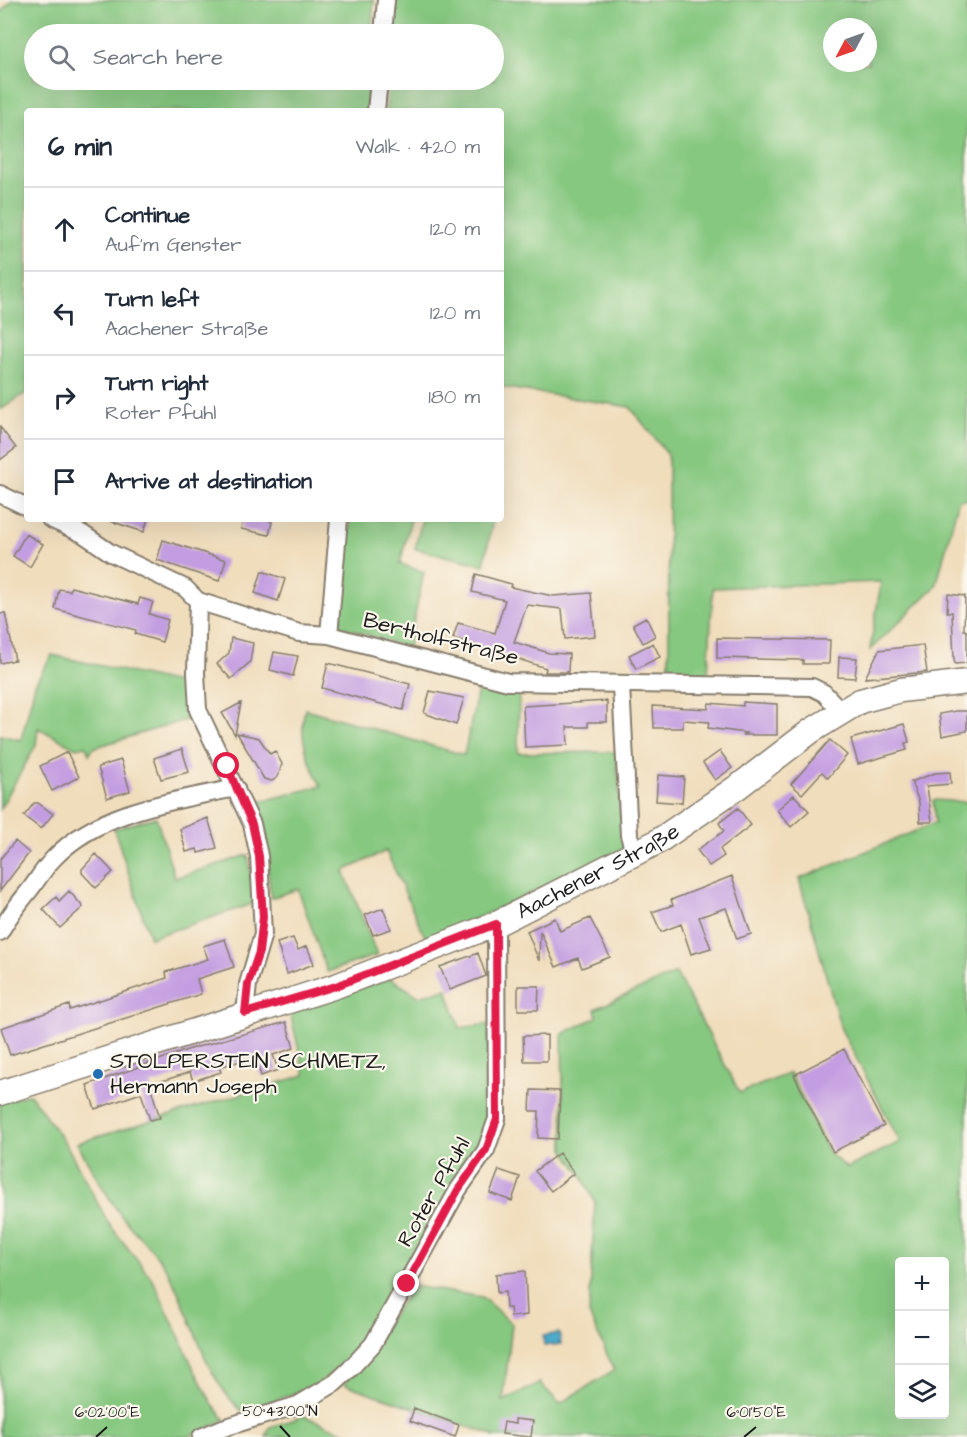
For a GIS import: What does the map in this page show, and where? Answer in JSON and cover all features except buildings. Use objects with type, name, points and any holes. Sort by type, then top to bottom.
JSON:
[{"type":"street","points":[[384,24],[386,0]]},
{"type":"street","points":[[376,108],[378,90]]},
{"type":"street","points":[[0,494],[24,506]]},
{"type":"street","name":"Bertholfstraße","points":[[57,522],[83,534],[111,553],[184,588],[198,601],[299,633],[329,635],[496,680],[621,686],[812,687],[824,693],[841,711]]},
{"type":"street","points":[[329,635],[339,522]]},
{"type":"street","points":[[198,601],[196,673],[198,710],[252,824],[259,856],[263,917],[259,952],[248,984],[245,1013]]},
{"type":"street","name":"Aachener Straße","points":[[0,1093],[245,1013],[336,986],[496,924],[635,855],[739,786],[841,711],[874,695],[967,682]]},
{"type":"street","points":[[621,686],[629,835],[635,855]]},
{"type":"street","points":[[0,932],[7,918],[54,858],[83,835],[106,822],[160,805],[236,788]]},
{"type":"street","name":"Roter Pfuhl","points":[[201,1437],[223,1428],[251,1429],[335,1383],[373,1344],[458,1190],[486,1150],[497,1119],[496,924]]},
{"type":"green space","points":[[12,0],[374,0],[372,24],[24,24],[24,90],[368,90],[367,108],[24,108],[24,394],[0,410],[0,13]]},
{"type":"green space","points":[[396,0],[967,0],[967,500],[959,499],[936,586],[870,650],[881,582],[713,588],[708,674],[669,674],[668,455],[630,407],[504,387],[504,108],[386,108],[388,90],[504,90],[504,24],[394,24]]},
{"type":"green space","points":[[350,522],[410,522],[400,564],[424,572],[408,648],[340,626]]},
{"type":"green space","points":[[421,522],[492,522],[484,565],[415,549]]},
{"type":"green space","points":[[52,655],[187,685],[192,718],[93,748],[89,754],[86,746],[76,748],[38,728],[36,745],[0,809],[0,735],[21,740],[35,684]]},
{"type":"green space","points":[[479,685],[519,694],[518,753],[616,752],[624,850],[427,941],[386,851],[344,871],[377,955],[327,972],[298,889],[271,898],[266,851],[251,804],[321,786],[306,749],[303,729],[305,709],[464,755]]},
{"type":"green space","points":[[933,800],[967,802],[967,1437],[493,1437],[493,1435],[344,1384],[413,1286],[482,1297],[512,1324],[503,1401],[540,1383],[560,1404],[614,1370],[589,1314],[595,1202],[579,1171],[564,1149],[562,1034],[597,1017],[595,1009],[676,973],[740,1093],[790,1073],[829,1153],[847,1168],[900,1142],[841,1029],[799,879],[935,823]]},
{"type":"green space","points":[[156,817],[175,878],[248,855],[255,903],[150,938],[114,829]]},
{"type":"green space","points":[[390,978],[418,996],[447,989],[460,1028],[488,1024],[493,1114],[481,1145],[365,1340],[339,1369],[315,1385],[244,1413],[230,1399],[209,1366],[178,1291],[164,1266],[120,1214],[77,1143],[305,1075],[290,1013]]},
{"type":"green space","points":[[30,1094],[67,1146],[109,1224],[153,1280],[194,1369],[213,1405],[225,1420],[188,1437],[0,1437],[0,1103]]},
{"type":"green space","points":[[304,1416],[344,1432],[350,1437],[266,1437],[270,1427]]},
{"type":"water","points":[[559,1333],[561,1344],[544,1346],[543,1336]]},
{"type":"place","name":"STOLPERSTEIN SCHMETZ, Hermann Joseph","points":[[98,1074]]},
{"type":"route","points":[[227,766],[252,824],[259,856],[263,934],[248,984],[245,1013],[336,986],[496,924],[498,943],[497,1119],[486,1150],[458,1190],[407,1284]]}]
